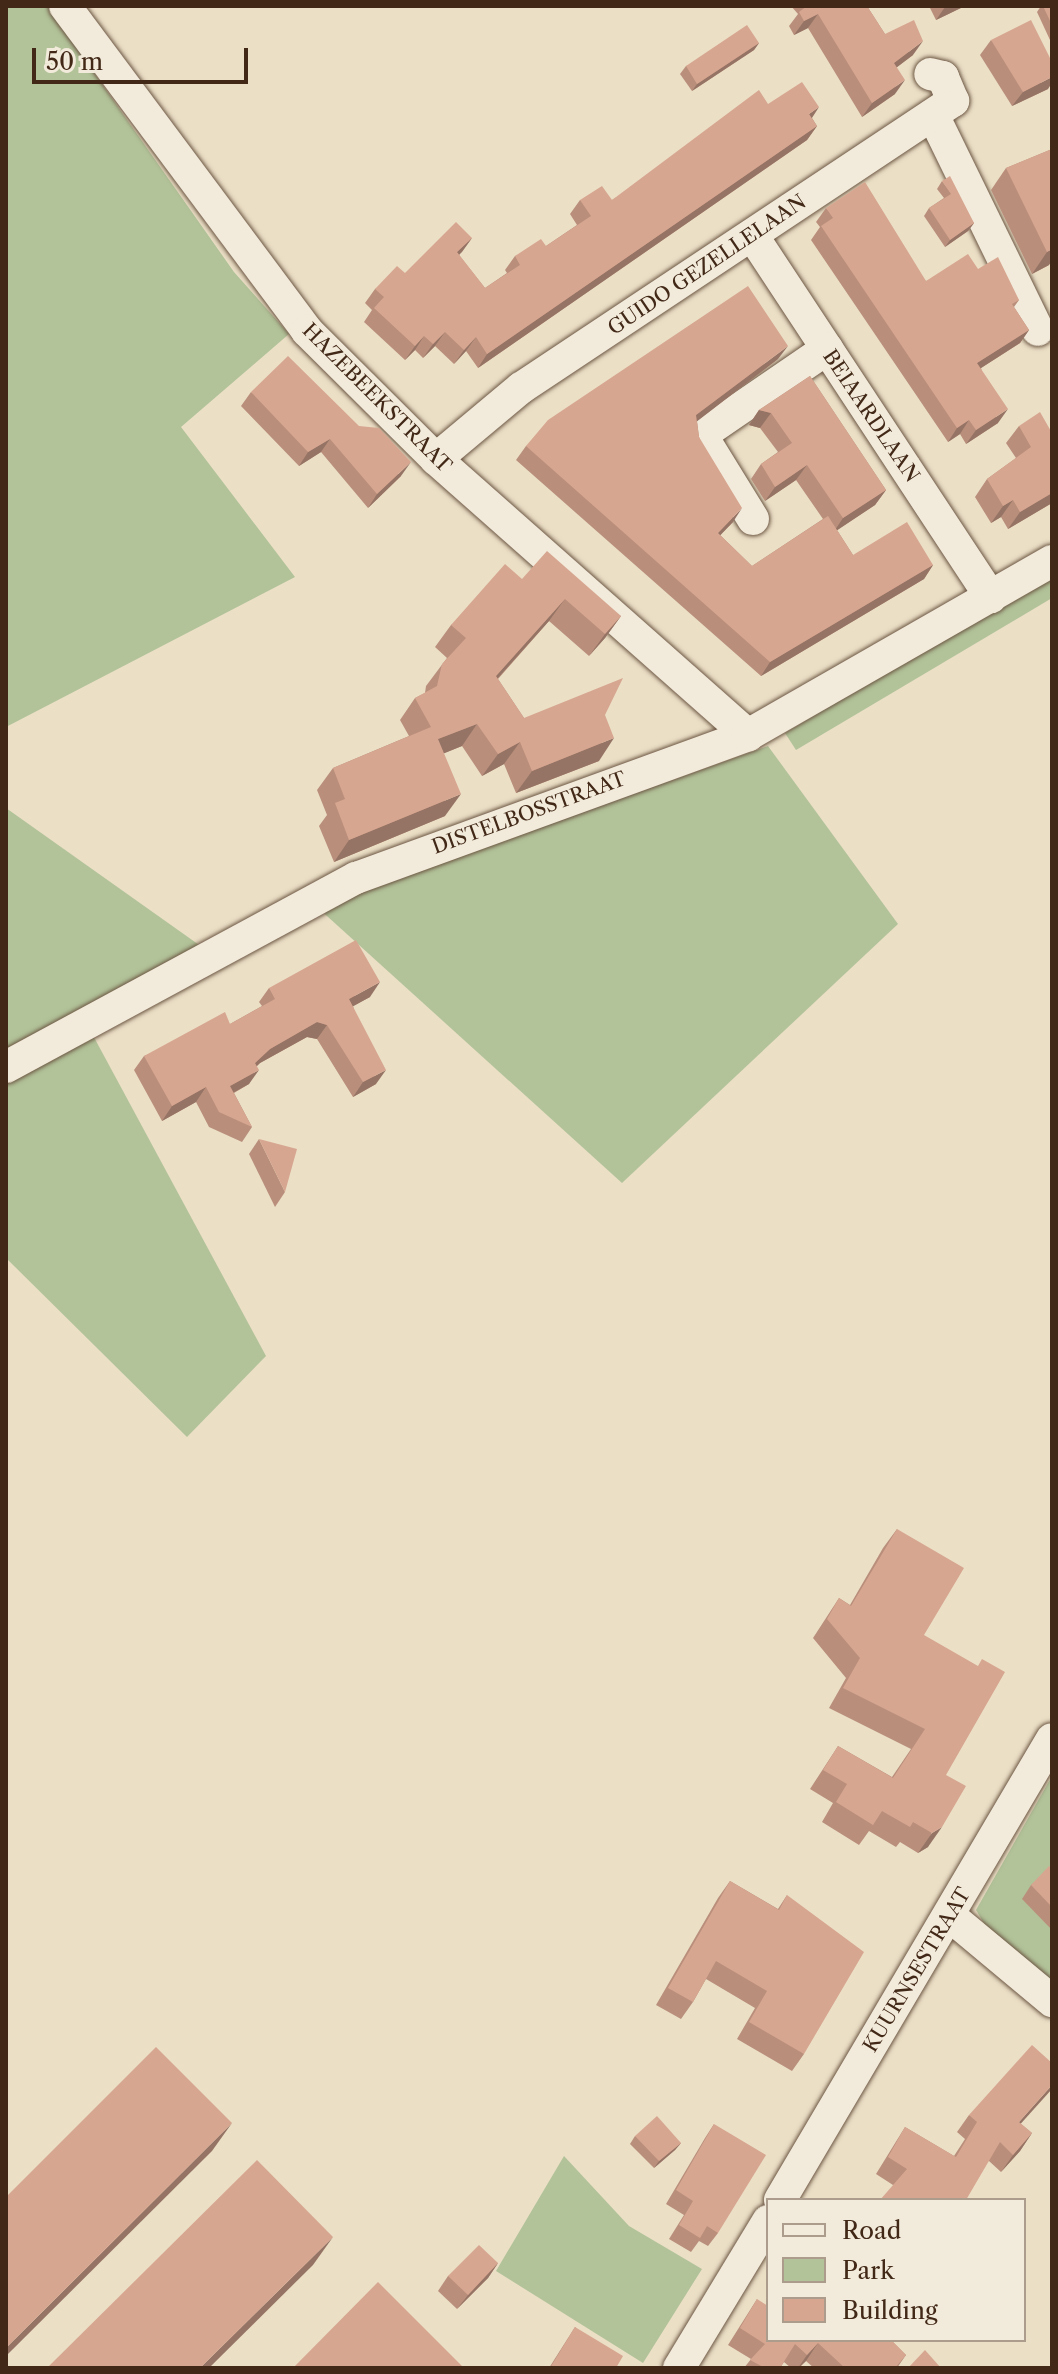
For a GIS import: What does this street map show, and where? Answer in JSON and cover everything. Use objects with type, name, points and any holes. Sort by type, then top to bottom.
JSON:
[{"type":"street","name":"HAZEBEEKSTRAAT","points":[[65,6],[307,331],[436,459],[748,735]]},
{"type":"street","points":[[930,74],[943,77],[953,101],[933,115],[1038,330]]},
{"type":"street","name":"GUIDO GEZELLELAAN","points":[[436,459],[521,388],[933,115]]},
{"type":"street","name":"BEIAARDLAAN","points":[[752,235],[991,597]]},
{"type":"street","points":[[753,519],[705,441],[710,429],[827,349]]},
{"type":"street","name":"DISTELBOSSTRAAT","points":[[6,1067],[356,878],[748,735],[1052,561]]},
{"type":"street","name":"KUURNSESTRAAT","points":[[781,2198],[1052,1739]]},
{"type":"street","points":[[950,1916],[1052,2001]]},
{"type":"street","points":[[679,2368],[766,2224]]},
{"type":"green space","points":[[6,6],[47,6],[234,272],[289,334],[181,427],[295,577],[6,727]]},
{"type":"green space","points":[[1052,575],[1052,598],[796,750],[785,733]]},
{"type":"green space","points":[[768,746],[898,924],[622,1183],[317,907]]},
{"type":"green space","points":[[6,808],[202,947],[6,1056]]},
{"type":"green space","points":[[89,1028],[266,1356],[187,1437],[6,1258],[6,1074]]},
{"type":"green space","points":[[1052,1776],[1052,1986],[991,1935],[976,1910]]},
{"type":"green space","points":[[564,2156],[629,2226],[702,2269],[643,2363],[496,2271]]},
{"type":"building","points":[[807,6],[867,6],[885,34],[914,20],[923,41],[894,63],[905,80],[872,103],[818,14],[804,21],[799,12]]},
{"type":"building","points":[[1043,6],[1052,6],[1052,25]]},
{"type":"building","points":[[1031,20],[1052,62],[1052,77],[1023,92],[991,40]]},
{"type":"building","points":[[747,25],[759,43],[697,84],[686,66]]},
{"type":"building","points":[[802,82],[819,107],[809,114],[817,126],[487,354],[476,337],[464,350],[445,332],[433,344],[424,336],[415,346],[374,308],[384,297],[375,289],[397,266],[405,273],[456,222],[472,238],[457,252],[485,288],[520,265],[515,256],[541,239],[546,246],[591,216],[580,200],[602,186],[612,200],[759,90],[768,104]]},
{"type":"building","points":[[1052,149],[1052,249],[1047,252],[1006,168]]},
{"type":"building","points":[[950,176],[974,223],[950,240],[929,208],[951,194],[942,181]]},
{"type":"building","points":[[865,182],[926,281],[968,254],[978,269],[998,257],[1019,300],[1012,304],[1029,330],[977,363],[1008,409],[976,430],[969,420],[957,428],[821,226],[833,218],[826,208]]},
{"type":"building","points":[[748,286],[788,346],[696,415],[699,437],[742,508],[718,533],[752,566],[828,516],[853,555],[907,522],[933,565],[770,662],[526,446],[548,420]]},
{"type":"building","points":[[288,356],[359,426],[379,428],[411,462],[377,494],[330,439],[308,452],[251,392]]},
{"type":"building","points":[[810,376],[886,490],[843,518],[807,465],[775,487],[761,464],[792,443],[771,413],[759,410]]},
{"type":"building","points":[[1040,412],[1052,433],[1052,493],[1020,512],[1013,500],[1003,506],[987,479],[1031,447],[1019,426]]},
{"type":"building","points":[[547,551],[621,616],[605,634],[565,599],[496,676],[524,718],[623,678],[605,715],[614,738],[532,771],[520,742],[498,754],[477,724],[438,739],[461,794],[349,840],[335,803],[345,799],[333,768],[431,727],[415,698],[437,686],[442,664],[466,638],[451,625],[505,564],[522,579]]},
{"type":"building","points":[[356,940],[380,982],[349,999],[386,1070],[363,1082],[327,1025],[317,1022],[270,1049],[255,1063],[259,1070],[230,1086],[252,1127],[219,1112],[206,1087],[172,1106],[144,1056],[225,1012],[230,1024],[275,999],[269,988]]},
{"type":"building","points":[[259,1139],[297,1149],[285,1192]]},
{"type":"building","points":[[897,1529],[964,1568],[924,1635],[978,1666],[982,1659],[1005,1672],[946,1775],[966,1786],[942,1827],[932,1833],[913,1822],[910,1827],[882,1811],[873,1825],[836,1802],[847,1784],[823,1770],[838,1746],[893,1778],[925,1729],[843,1688],[860,1658],[827,1619],[839,1598],[851,1606]]},
{"type":"building","points":[[1049,1866],[1052,1869],[1052,1907],[1031,1885]]},
{"type":"building","points":[[730,1881],[779,1910],[787,1895],[864,1952],[804,2054],[749,2022],[767,1991],[716,1961],[693,2002],[668,1988]]},
{"type":"building","points":[[1032,2045],[1052,2063],[1052,2085],[1019,2122],[1032,2133],[1013,2155],[1000,2142],[967,2198],[882,2198],[907,2169],[888,2157],[905,2127],[956,2157],[977,2122],[969,2115]]},
{"type":"building","points":[[156,2047],[232,2123],[6,2348],[6,2197]]},
{"type":"building","points":[[657,2116],[681,2143],[659,2161],[635,2136]]},
{"type":"building","points":[[714,2124],[766,2155],[718,2233],[707,2226],[700,2238],[679,2225],[693,2201],[676,2190]]},
{"type":"building","points":[[257,2160],[333,2237],[200,2368],[47,2368]]},
{"type":"building","points":[[479,2245],[498,2263],[468,2295],[448,2276]]},
{"type":"building","points":[[378,2282],[464,2368],[293,2368]]},
{"type":"building","points":[[757,2299],[766,2305],[766,2342],[893,2342],[906,2355],[895,2368],[845,2368],[818,2343],[807,2355],[795,2344],[780,2368],[765,2368],[750,2360],[765,2344],[740,2328]]},
{"type":"building","points":[[575,2327],[623,2356],[616,2368],[550,2368]]},
{"type":"building","points":[[925,2350],[941,2368],[909,2367]]}]
